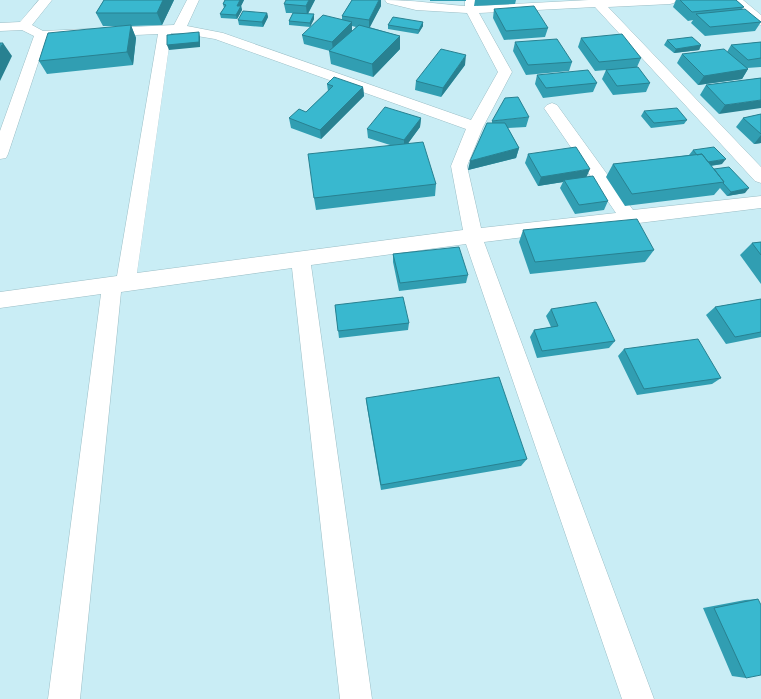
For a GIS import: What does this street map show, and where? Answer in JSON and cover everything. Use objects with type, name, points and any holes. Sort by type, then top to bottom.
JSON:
[{"type":"street","points":[[24,26],[46,0]]},
{"type":"street","points":[[64,699],[119,284],[172,29],[193,0]]},
{"type":"street","points":[[391,0],[416,6],[670,0]]},
{"type":"street","points":[[735,0],[761,22]]},
{"type":"street","points":[[596,2],[761,177]]},
{"type":"street","points":[[471,5],[505,72],[475,127],[459,166],[473,236],[638,699]]},
{"type":"street","points":[[0,27],[24,26],[41,35],[172,29],[218,36],[475,127]]},
{"type":"street","points":[[0,154],[41,35]]},
{"type":"street","points":[[552,108],[629,218]]},
{"type":"street","points":[[0,300],[473,236],[761,202]]},
{"type":"street","points":[[301,260],[356,699]]},
{"type":"building","points":[[104,0],[163,0],[157,13],[96,13]]},
{"type":"building","points":[[225,0],[240,0],[237,6],[241,6],[236,15],[220,14],[226,5],[223,4]]},
{"type":"building","points":[[286,0],[309,0],[306,6],[284,4]]},
{"type":"building","points":[[352,0],[379,0],[369,20],[342,16]]},
{"type":"building","points":[[680,0],[736,0],[744,7],[692,12]]},
{"type":"building","points":[[534,6],[548,28],[506,31],[494,9]]},
{"type":"building","points":[[745,9],[761,22],[710,27],[696,14]]},
{"type":"building","points":[[243,11],[267,13],[262,22],[238,20]]},
{"type":"building","points":[[293,13],[314,14],[310,23],[289,21]]},
{"type":"building","points":[[323,15],[352,22],[332,42],[302,35]]},
{"type":"building","points":[[393,17],[423,22],[419,30],[388,25]]},
{"type":"building","points":[[131,25],[127,52],[39,61],[48,33]]},
{"type":"building","points":[[359,25],[400,36],[372,64],[329,51]]},
{"type":"building","points":[[199,32],[199,42],[167,45],[167,35]]},
{"type":"building","points":[[622,34],[641,58],[599,62],[581,38]]},
{"type":"building","points":[[692,37],[701,45],[676,49],[667,40]]},
{"type":"building","points":[[557,39],[572,62],[528,65],[515,42]]},
{"type":"building","points":[[761,42],[761,58],[748,60],[731,45]]},
{"type":"building","points":[[441,49],[466,55],[443,88],[416,81]]},
{"type":"building","points":[[724,49],[748,69],[704,76],[682,54]]},
{"type":"building","points":[[638,67],[650,83],[617,86],[606,70]]},
{"type":"building","points":[[588,70],[597,83],[546,88],[537,75]]},
{"type":"building","points":[[334,77],[363,87],[320,130],[289,118],[299,109],[306,112],[333,86],[327,84]]},
{"type":"building","points":[[761,78],[761,100],[725,105],[706,85]]},
{"type":"building","points":[[518,97],[529,117],[492,121],[505,98]]},
{"type":"building","points":[[385,107],[421,118],[404,140],[367,129]]},
{"type":"building","points":[[677,108],[687,120],[654,123],[644,111]]},
{"type":"building","points":[[761,114],[761,134],[743,118]]},
{"type":"building","points":[[487,123],[505,123],[519,148],[470,161]]},
{"type":"building","points":[[423,142],[436,184],[314,198],[308,154]]},
{"type":"building","points":[[576,147],[590,169],[541,177],[528,154]]},
{"type":"building","points":[[714,147],[726,159],[708,162],[702,154],[697,155],[693,150]]},
{"type":"building","points":[[702,154],[724,182],[632,194],[613,164]]},
{"type":"building","points":[[729,167],[749,188],[731,192],[714,169]]},
{"type":"building","points":[[593,176],[608,201],[579,205],[564,180]]},
{"type":"building","points":[[637,219],[654,250],[535,262],[523,230]]},
{"type":"building","points":[[761,242],[761,255],[752,243]]},
{"type":"building","points":[[459,247],[468,275],[400,283],[393,254]]},
{"type":"building","points":[[403,297],[409,323],[338,331],[335,305]]},
{"type":"building","points":[[761,299],[761,332],[735,337],[715,307]]},
{"type":"building","points":[[596,302],[615,341],[542,351],[534,330],[558,326],[551,309]]},
{"type":"building","points":[[698,339],[721,378],[644,389],[624,349]]},
{"type":"building","points":[[499,377],[527,459],[381,485],[366,398]]},
{"type":"building","points":[[758,599],[761,605],[761,675],[746,678],[714,608]]}]
